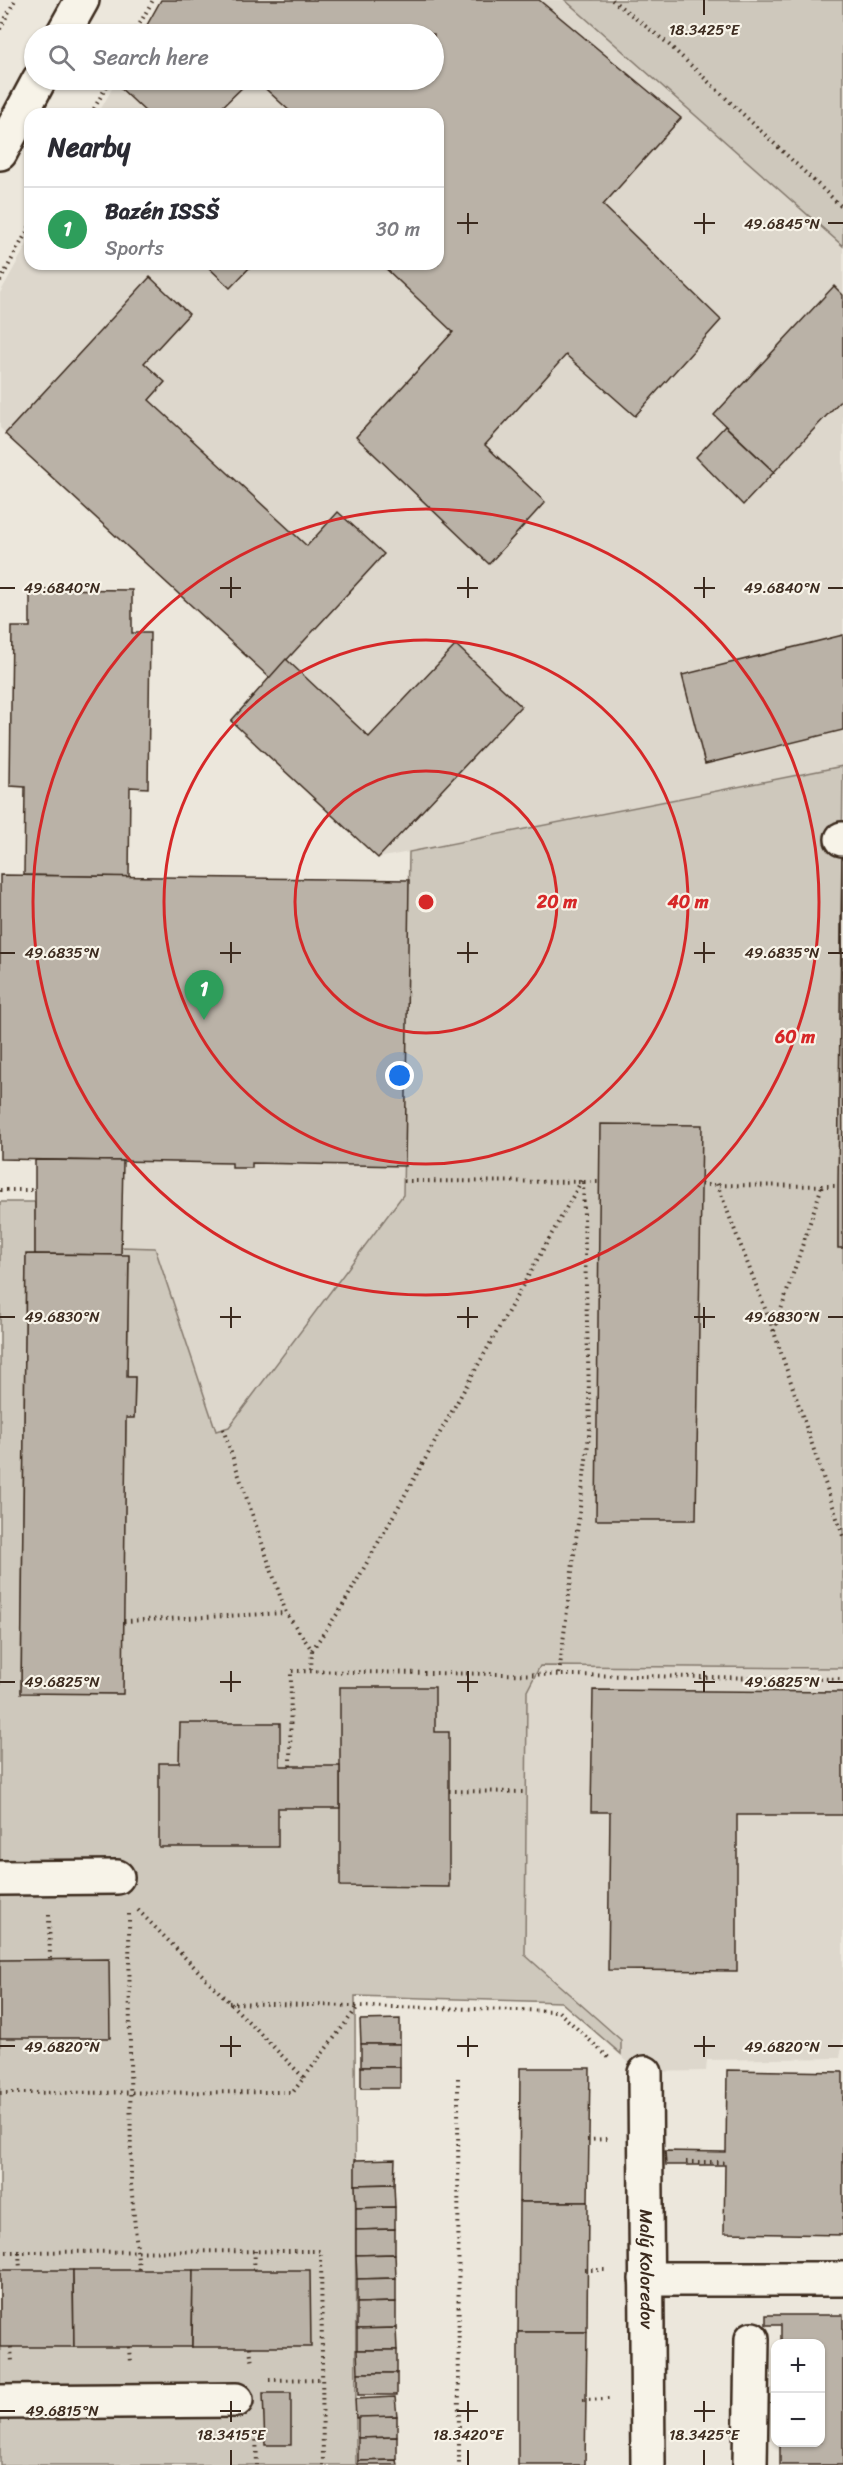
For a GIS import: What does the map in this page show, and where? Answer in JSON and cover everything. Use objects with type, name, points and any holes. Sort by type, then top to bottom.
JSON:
[{"type":"street","points":[[69,24],[82,0]]},
{"type":"street","points":[[24,108],[34,90]]},
{"type":"street","points":[[0,153],[24,108]]},
{"type":"street","points":[[0,1878],[117,1877]]},
{"type":"street","name":"Malý Koloredov","points":[[630,2068],[633,2274],[648,2465]]},
{"type":"street","points":[[633,2274],[843,2279]]},
{"type":"street","points":[[750,2465],[752,2339]]},
{"type":"street","points":[[0,2402],[236,2400]]},
{"type":"path","points":[[0,29],[15,0]]},
{"type":"path","points":[[140,24],[153,0]]},
{"type":"path","points":[[612,0],[666,42],[843,208]]},
{"type":"path","points":[[94,108],[104,90]]},
{"type":"path","points":[[0,281],[24,237]]},
{"type":"path","points":[[404,1181],[582,1180],[598,1182]]},
{"type":"path","points":[[311,1670],[312,1650],[342,1607],[582,1180]]},
{"type":"path","points":[[559,1674],[590,1428],[582,1180]]},
{"type":"path","points":[[717,1184],[774,1332],[843,1536]]},
{"type":"path","points":[[701,1185],[838,1186]]},
{"type":"path","points":[[774,1332],[822,1186]]},
{"type":"path","points":[[0,1190],[35,1190]]},
{"type":"path","points":[[223,1429],[286,1613],[312,1650]]},
{"type":"path","points":[[123,1621],[286,1613]]},
{"type":"path","points":[[290,1766],[291,1671],[843,1679]]},
{"type":"path","points":[[449,1791],[526,1792]]},
{"type":"path","points":[[49,1903],[50,1960]]},
{"type":"path","points":[[137,1909],[305,2079]]},
{"type":"path","points":[[129,1912],[131,2184],[135,2252],[139,2270]]},
{"type":"path","points":[[229,2003],[357,2008],[558,2011],[630,2068]]},
{"type":"path","points":[[0,2093],[293,2092],[357,2008]]},
{"type":"path","points":[[458,2078],[459,2465]]},
{"type":"path","points":[[254,2270],[255,2251]]},
{"type":"path","points":[[0,2252],[321,2251],[323,2465]]},
{"type":"path","points":[[19,2252],[20,2270]]},
{"type":"path","points":[[585,2270],[633,2274]]},
{"type":"path","points":[[584,2400],[618,2399]]},
{"type":"shaded area","points":[[161,0],[565,0],[843,246],[843,1248],[838,1248],[843,1287],[843,2038],[840,2058],[707,2060],[706,2071],[639,2072],[561,2002],[252,1993],[21,1693],[26,1254],[35,1254],[35,1160],[0,1159],[0,875],[409,880],[409,852],[378,858],[231,721],[269,677],[0,428],[0,293],[24,250],[24,270],[444,270],[444,108],[101,108],[111,90],[444,90],[444,24],[148,24]]},
{"type":"shaded area","points":[[565,0],[843,0],[843,246]]},
{"type":"shaded area","points":[[843,766],[838,1247],[843,1248],[843,1668],[540,1666],[527,1691],[525,1955],[621,2040],[621,2054],[561,2002],[355,1996],[356,2465],[0,2465],[0,1202],[35,1202],[35,1254],[26,1255],[21,1692],[122,1694],[126,1418],[134,1417],[135,1377],[127,1377],[129,1256],[121,1255],[121,1247],[155,1248],[216,1431],[229,1427],[403,1195],[409,852]]},
{"type":"building","points":[[161,0],[539,0],[681,118],[603,205],[721,320],[635,416],[566,355],[485,445],[545,502],[489,564],[356,437],[453,332],[387,270],[444,270],[444,108],[286,108],[267,90],[444,90],[444,24],[148,24]]},
{"type":"building","points":[[122,90],[240,90],[221,108],[142,108]]},
{"type":"building","points":[[211,270],[247,270],[230,288]]},
{"type":"building","points":[[150,277],[189,314],[144,363],[165,382],[149,400],[307,546],[338,512],[384,554],[270,678],[5,434]]},
{"type":"building","points":[[834,286],[843,295],[843,398],[774,472],[714,415]]},
{"type":"building","points":[[725,426],[774,472],[743,505],[696,457]]},
{"type":"building","points":[[30,589],[132,590],[132,633],[150,633],[148,788],[130,787],[129,877],[24,875],[25,787],[10,786],[12,627],[30,627]]},
{"type":"building","points":[[843,635],[843,730],[705,764],[682,675]]},
{"type":"building","points":[[456,645],[521,706],[378,858],[231,721],[286,659],[369,737]]},
{"type":"building","points":[[842,848],[843,1248],[838,1248],[838,1186]]},
{"type":"building","points":[[0,875],[409,880],[405,1166],[252,1163],[252,1168],[232,1168],[232,1163],[0,1159]]},
{"type":"building","points":[[600,1124],[702,1125],[696,1520],[596,1520]]},
{"type":"building","points":[[35,1160],[123,1161],[121,1255],[35,1254]]},
{"type":"building","points":[[26,1254],[129,1255],[127,1377],[135,1377],[134,1418],[126,1418],[123,1694],[21,1693]]},
{"type":"building","points":[[340,1687],[435,1687],[435,1732],[449,1732],[449,1887],[340,1886]]},
{"type":"building","points":[[593,1690],[843,1692],[843,1815],[737,1815],[737,1971],[608,1970],[610,1812],[591,1812]]},
{"type":"building","points":[[180,1723],[280,1723],[280,1766],[340,1766],[340,1808],[278,1808],[278,1847],[159,1847],[159,1763],[179,1763]]},
{"type":"building","points":[[109,1959],[110,2038],[0,2038],[0,1960]]},
{"type":"building","points":[[400,2019],[400,2044],[361,2044],[360,2020]]},
{"type":"building","points":[[361,2044],[400,2044],[400,2067],[361,2067]]},
{"type":"building","points":[[361,2067],[400,2067],[400,2088],[361,2088]]},
{"type":"building","points":[[520,2068],[590,2068],[588,2202],[519,2202]]},
{"type":"building","points":[[727,2070],[843,2072],[843,2235],[724,2233],[725,2165],[666,2165],[665,2151],[726,2152]]},
{"type":"building","points":[[395,2159],[394,2184],[355,2185],[355,2160]]},
{"type":"building","points":[[394,2184],[395,2207],[356,2208],[355,2185]]},
{"type":"building","points":[[519,2202],[588,2202],[587,2332],[518,2332]]},
{"type":"building","points":[[395,2207],[395,2229],[356,2230],[356,2208]]},
{"type":"building","points":[[395,2229],[395,2254],[356,2255],[356,2230]]},
{"type":"building","points":[[395,2254],[396,2278],[357,2279],[356,2255]]},
{"type":"building","points":[[0,2270],[73,2270],[74,2347],[0,2347]]},
{"type":"building","points":[[73,2270],[193,2270],[192,2347],[74,2347]]},
{"type":"building","points":[[193,2270],[310,2270],[311,2347],[192,2347]]},
{"type":"building","points":[[396,2278],[396,2302],[357,2303],[357,2279]]},
{"type":"building","points":[[396,2302],[396,2328],[357,2329],[357,2303]]},
{"type":"building","points":[[766,2315],[843,2315],[843,2465],[780,2465],[780,2447],[825,2447],[825,2339],[781,2339],[781,2325],[766,2325]]},
{"type":"building","points":[[396,2328],[397,2350],[357,2350],[357,2329]]},
{"type":"building","points":[[518,2332],[587,2332],[585,2465],[518,2465]]},
{"type":"building","points":[[357,2350],[397,2350],[397,2373],[358,2373]]},
{"type":"building","points":[[358,2373],[397,2373],[397,2395],[358,2395]]},
{"type":"building","points":[[263,2393],[291,2393],[291,2445],[265,2445]]},
{"type":"building","points":[[395,2397],[397,2416],[356,2418],[355,2399]]},
{"type":"building","points":[[397,2416],[397,2437],[358,2438],[358,2417]]},
{"type":"building","points":[[397,2437],[397,2460],[358,2461],[358,2438]]},
{"type":"building","points":[[397,2460],[398,2465],[358,2465],[358,2461]]},
{"type":"place","name":"Bazén ISSŠ","points":[[204,1020]]}]
